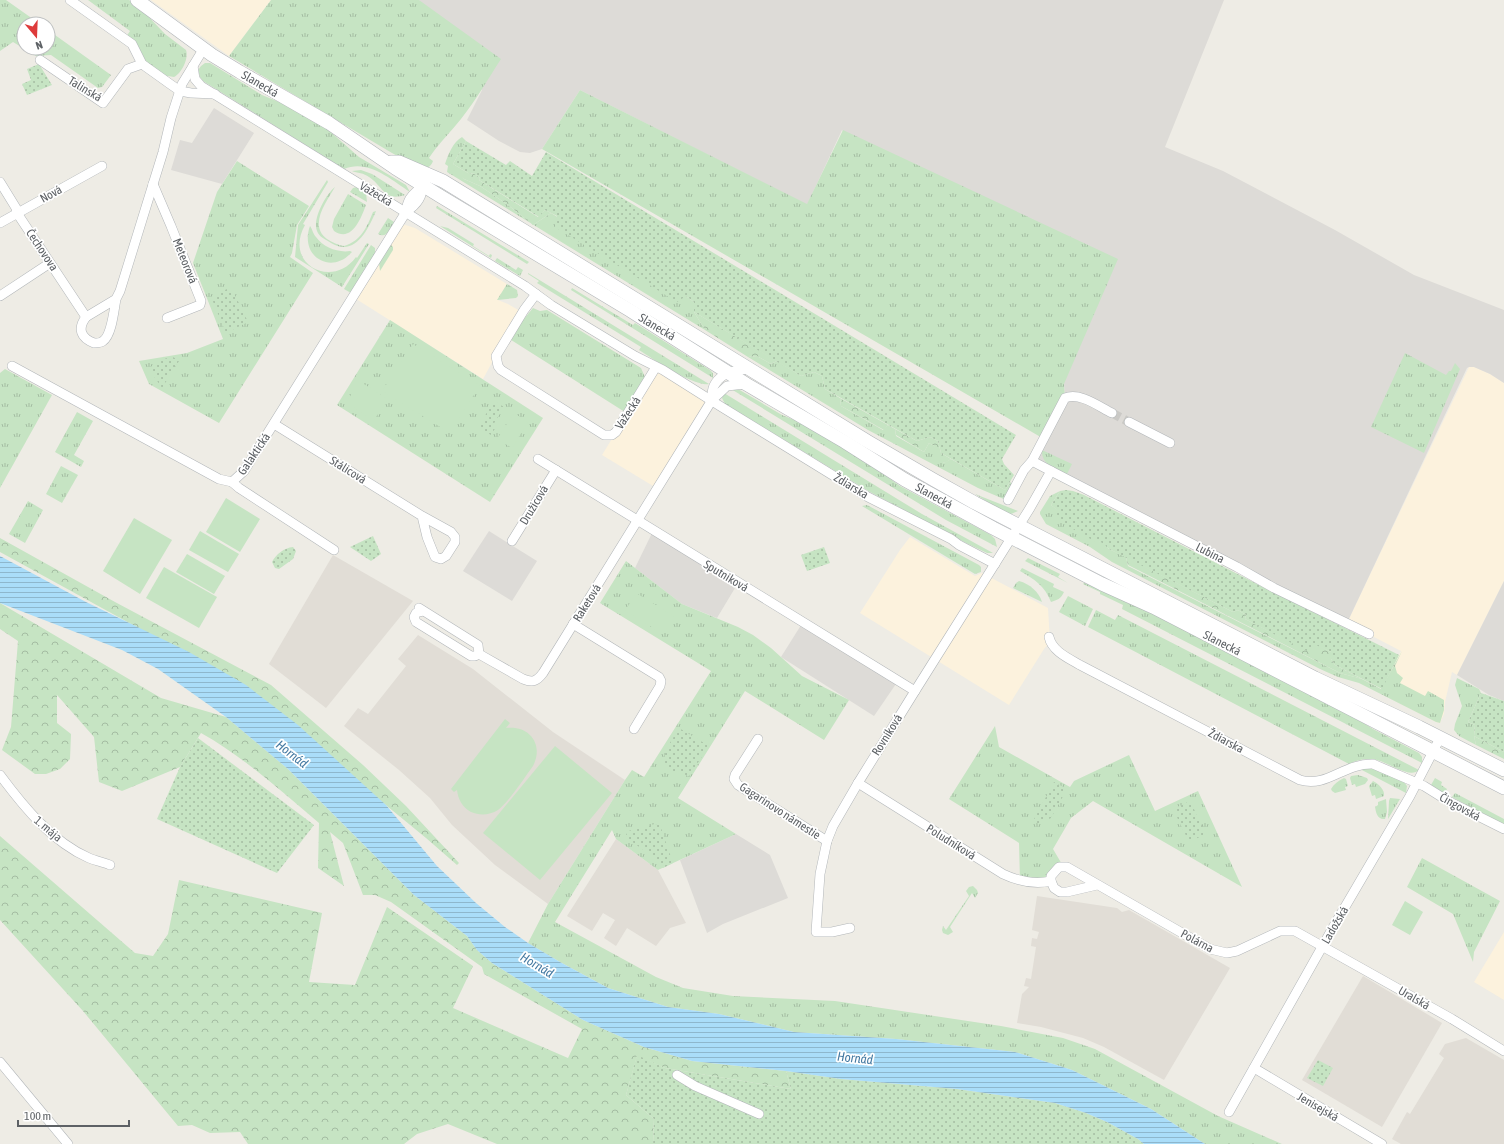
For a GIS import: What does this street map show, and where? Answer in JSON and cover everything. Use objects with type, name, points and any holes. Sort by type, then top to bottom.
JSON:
[{"type":"main road","name":"Slanecká","points":[[138,0],[204,48],[263,86],[296,103],[329,123],[387,162],[399,162],[522,247],[637,314],[746,384],[845,442],[905,480],[1102,584],[1160,611],[1504,788]]},
{"type":"main road","name":"Slanecká","points":[[426,180],[443,182],[934,480],[1315,678],[1504,770]]},
{"type":"street","points":[[70,0],[132,44],[142,64],[180,91]]},
{"type":"street","points":[[116,299],[86,317],[81,328],[84,338],[94,343],[104,341],[110,332],[116,299],[128,269],[182,84],[204,48]]},
{"type":"street","name":"Talinská","points":[[40,60],[103,103],[128,69],[142,64]]},
{"type":"street","name":"Važecká","points":[[193,66],[194,75],[198,83],[406,212],[551,305],[635,356],[656,366],[712,400]]},
{"type":"street","name":"Važecká","points":[[180,91],[216,94]]},
{"type":"street","name":"Nová","points":[[0,224],[102,166]]},
{"type":"street","name":"Galaktická","points":[[12,366],[219,479],[232,482],[244,471],[406,212],[417,202],[422,194],[426,180]]},
{"type":"street","name":"Čechovova","points":[[0,182],[16,208],[17,213],[86,317]]},
{"type":"street","name":"Meteorová","points":[[153,184],[201,301],[200,305],[167,318]]},
{"type":"street","points":[[0,296],[50,263]]},
{"type":"street","name":"Važecká","points":[[536,294],[524,310],[496,356],[498,366],[501,370],[604,435],[612,435],[616,432],[656,366]]},
{"type":"street","name":"Raketová","points":[[711,361],[717,374],[712,400]]},
{"type":"street","points":[[698,391],[707,390],[729,373],[738,370],[750,369]]},
{"type":"street","name":"Raketová","points":[[479,654],[478,645],[420,609],[416,613],[414,617],[416,622],[471,656],[479,654],[523,679],[530,682],[537,680],[638,522],[712,400],[727,386],[746,384]]},
{"type":"street","points":[[1008,500],[1024,470],[1032,461],[1065,398],[1071,396],[1079,397],[1112,413]]},
{"type":"street","name":"Ždiarska","points":[[712,400],[868,497],[951,539],[959,545],[995,564]]},
{"type":"street","points":[[1128,422],[1170,443]]},
{"type":"street","name":"Stálicová","points":[[274,424],[422,516],[451,532],[455,537],[454,542],[446,556],[441,559],[435,557],[427,537],[422,516]]},
{"type":"street","name":"Sputniková","points":[[538,459],[914,691]]},
{"type":"street","name":"Lubina","points":[[1032,461],[1237,567],[1274,588],[1369,634]]},
{"type":"street","name":"Družicová","points":[[512,541],[556,470]]},
{"type":"street","points":[[1019,525],[1051,471]]},
{"type":"street","points":[[232,482],[334,550]]},
{"type":"street","name":"Rovníková","points":[[850,928],[836,932],[816,932],[820,874],[827,841],[833,826],[914,691],[1019,525]]},
{"type":"street","points":[[573,624],[659,677],[661,681],[660,686],[634,729]]},
{"type":"street","name":"Ždiarska","points":[[1049,637],[1054,648],[1080,665],[1300,780],[1315,782],[1325,780],[1352,766],[1373,764],[1383,767],[1416,784]]},
{"type":"street","name":"Ladožská","points":[[1229,1112],[1416,784],[1440,738]]},
{"type":"street","name":"Gagarinovo námestie","points":[[758,739],[735,775],[734,779],[736,782],[749,793],[827,841]]},
{"type":"street","name":"1. mája","points":[[0,775],[31,814],[47,830],[74,850],[89,858],[110,865]]},
{"type":"street","name":"Poludníková","points":[[858,783],[1003,874],[1020,881],[1042,883],[1051,881]]},
{"type":"street","name":"Čingovská","points":[[1416,784],[1428,788],[1448,801],[1504,829]]},
{"type":"street","name":"Polárna","points":[[1051,881],[1053,872],[1063,866],[1067,867],[1217,952],[1227,953],[1237,951],[1284,930],[1295,932],[1322,947]]},
{"type":"street","points":[[1051,881],[1054,888],[1063,892],[1098,885]]},
{"type":"street","name":"Uralská","points":[[1322,947],[1504,1051]]},
{"type":"street","points":[[0,1062],[68,1144]]},
{"type":"street","name":"Jenisejská","points":[[1254,1068],[1382,1144]]},
{"type":"street","points":[[677,1075],[695,1086],[759,1114]]},
{"type":"shaded area","points":[[151,0],[271,0],[229,56]]},
{"type":"shaded area","points":[[419,0],[1224,0],[1165,147],[1223,171],[1335,230],[1414,275],[1504,310],[1504,383],[1490,374],[1474,367],[1467,368],[1347,623],[1032,461],[1065,398],[1064,384],[842,130],[807,205],[580,90],[542,149],[530,153],[520,152],[499,141],[467,120],[482,90]]},
{"type":"shaded area","points":[[214,108],[254,133],[222,184],[171,170],[180,140],[192,143]]},
{"type":"shaded area","points":[[399,223],[415,228],[507,284],[498,300],[520,311],[483,379],[353,297]]},
{"type":"shaded area","points":[[656,367],[712,400],[658,489],[602,455]]},
{"type":"shaded area","points":[[1469,367],[1474,367],[1490,374],[1504,383],[1504,581],[1457,675],[1452,672],[1445,702],[1444,714],[1440,723],[1380,693],[1401,651],[1347,623]]},
{"type":"shaded area","points":[[489,531],[537,561],[512,601],[463,571]]},
{"type":"shaded area","points":[[653,531],[738,583],[717,618],[682,604],[635,568]]},
{"type":"shaded area","points":[[910,537],[975,576],[982,573],[1048,608],[1050,642],[1044,649],[1009,705],[860,613],[900,550]]},
{"type":"shaded area","points":[[333,555],[413,601],[326,708],[269,664]]},
{"type":"shaded area","points":[[1504,581],[1504,701],[1489,695],[1457,675]]},
{"type":"shaded area","points":[[803,622],[898,681],[874,716],[781,657]]},
{"type":"shaded area","points":[[418,635],[473,669],[553,732],[625,780],[548,904],[495,865],[452,825],[430,798],[399,770],[344,726],[358,708],[368,714],[406,666],[398,659]]},
{"type":"shaded area","points":[[736,834],[770,855],[788,898],[723,924],[707,933],[680,860]]},
{"type":"shaded area","points":[[616,839],[658,870],[686,923],[670,928],[656,946],[627,928],[616,946],[604,938],[615,920],[603,913],[592,931],[567,916]]},
{"type":"shaded area","points":[[1037,896],[1117,908],[1122,912],[1129,910],[1230,968],[1164,1080],[1104,1047],[1083,1038],[1041,1027],[1017,1023],[1022,994],[1029,987],[1024,986],[1026,978],[1031,979],[1036,947],[1031,946],[1032,938],[1037,939],[1039,932],[1032,930]]},
{"type":"shaded area","points":[[1504,932],[1504,1000],[1474,982]]},
{"type":"shaded area","points":[[1363,976],[1442,1023],[1382,1127],[1302,1080]]},
{"type":"shaded area","points":[[1466,1038],[1504,1060],[1504,1144],[1401,1144],[1392,1139],[1407,1112],[1410,1114],[1444,1058],[1439,1054],[1445,1044]]},
{"type":"green space","points":[[0,0],[6,0],[29,16],[16,16],[16,44],[13,42],[0,51]]},
{"type":"green space","points":[[88,0],[129,0],[132,2],[131,4],[145,13],[165,34],[186,50],[186,61],[180,72],[174,77],[168,76],[167,78],[147,64],[126,37],[130,31]]},
{"type":"green space","points":[[271,0],[419,0],[501,59],[477,97],[429,158],[433,161],[430,166],[427,168],[419,167],[392,153],[229,56]]},
{"type":"green space","points":[[56,36],[111,75],[102,87],[98,88],[52,56],[56,56]]},
{"type":"green space","points":[[205,63],[210,63],[262,95],[284,104],[326,128],[359,157],[406,185],[410,192],[387,176],[370,168],[353,167],[344,169],[203,81],[198,70]]},
{"type":"green space","points":[[39,64],[52,85],[27,95],[22,84],[31,80],[27,69]]},
{"type":"green space","points":[[580,90],[807,204],[843,130],[1118,259],[1064,384],[1065,398],[1044,439],[542,149]]},
{"type":"green space","points":[[462,137],[466,141],[453,164],[464,179],[480,186],[508,205],[531,224],[447,172],[448,166],[445,164],[451,149],[453,145]]},
{"type":"green space","points":[[466,141],[506,165],[510,161],[532,176],[546,152],[1016,435],[1002,459],[1004,464],[1014,475],[1005,490],[941,453],[938,441],[930,437],[917,441],[825,389],[822,376],[814,372],[801,376],[694,312],[694,302],[686,296],[677,302],[555,227],[557,216],[545,210],[539,217],[479,180],[480,178],[475,174],[468,173],[453,164]]},
{"type":"green space","points":[[237,161],[309,206],[297,225],[290,257],[313,273],[219,423],[149,384],[139,361],[187,353],[223,339],[193,263],[217,192]]},
{"type":"green space","points":[[453,164],[468,173],[475,174],[480,178],[479,180],[538,217],[545,210],[551,213],[533,225],[508,205],[480,186],[464,179],[454,170]]},
{"type":"green space","points":[[361,170],[372,174],[405,195],[398,197],[388,195],[367,176],[352,171]]},
{"type":"green space","points":[[327,180],[328,182],[303,224],[305,225],[300,239],[300,251],[305,261],[313,268],[324,272],[335,271],[346,267],[356,257],[357,258],[367,243],[369,244],[342,287],[295,257],[298,225]]},
{"type":"green space","points":[[335,187],[324,206],[319,220],[319,227],[327,239],[344,246],[350,244],[363,233],[373,212],[376,211],[365,233],[354,244],[347,247],[339,246],[322,238],[317,231],[316,226],[316,220],[321,207],[331,190]]},
{"type":"green space","points":[[357,187],[366,193],[367,202],[350,192],[353,188]]},
{"type":"green space","points":[[348,194],[366,205],[355,227],[346,234],[340,234],[334,231],[332,227],[334,219]]},
{"type":"green space","points":[[437,206],[529,262],[527,264],[436,208]]},
{"type":"green space","points":[[551,213],[694,302],[694,312],[705,330],[533,225]]},
{"type":"green space","points":[[388,218],[394,222],[390,230],[384,235],[378,234]]},
{"type":"green space","points":[[310,226],[315,236],[323,244],[336,250],[352,252],[344,259],[335,262],[327,262],[319,259],[313,254],[309,246],[308,237]]},
{"type":"green space","points":[[440,226],[448,228],[474,244],[473,246],[489,256],[490,254],[492,255],[491,258]]},
{"type":"green space","points":[[390,244],[393,247],[393,250],[380,271],[379,263]]},
{"type":"green space","points":[[371,245],[375,248],[375,253],[351,293],[344,289]]},
{"type":"green space","points":[[497,258],[516,270],[518,267],[523,270],[520,276],[495,261]]},
{"type":"green space","points":[[528,273],[709,384],[702,384],[694,381],[663,366],[639,350],[641,347],[537,283],[539,281]]},
{"type":"green space","points":[[507,284],[517,290],[518,296],[516,298],[497,300]]},
{"type":"green space","points":[[231,287],[248,322],[226,333],[211,297]]},
{"type":"green space","points":[[572,288],[633,325],[635,323],[710,370],[713,373],[713,378],[571,290]]},
{"type":"green space","points":[[533,308],[540,311],[547,310],[641,368],[645,377],[628,414],[508,338]]},
{"type":"green space","points":[[694,312],[777,361],[771,364],[757,356],[748,357],[705,330]]},
{"type":"green space","points":[[390,320],[543,418],[490,502],[337,405]]},
{"type":"green space","points":[[413,344],[480,385],[450,433],[382,391]]},
{"type":"green space","points":[[1405,353],[1446,375],[1449,371],[1451,371],[1455,363],[1460,369],[1424,453],[1371,427]]},
{"type":"green space","points":[[757,356],[771,364],[777,361],[801,376],[814,372],[822,376],[825,389],[840,398],[841,406],[883,430],[888,425],[895,429],[896,436],[924,452],[929,443],[934,446],[944,463],[951,459],[1005,490],[1010,482],[1014,485],[1006,500],[978,488],[868,430],[748,357]]},
{"type":"green space","points":[[173,357],[179,361],[162,388],[149,369],[158,360]]},
{"type":"green space","points":[[5,369],[52,395],[0,488],[0,373]]},
{"type":"green space","points":[[359,381],[388,399],[374,420],[346,403]]},
{"type":"green space","points":[[731,389],[738,389],[782,415],[807,425],[856,454],[900,486],[991,535],[995,539],[997,547],[946,520]]},
{"type":"green space","points":[[724,393],[922,514],[993,553],[987,553],[968,544],[870,492],[725,404],[722,398]]},
{"type":"green space","points":[[840,398],[888,425],[884,430],[841,406]]},
{"type":"green space","points":[[494,401],[504,407],[493,425],[496,427],[491,435],[478,427]]},
{"type":"green space","points":[[77,412],[93,421],[74,455],[84,461],[81,467],[55,452]]},
{"type":"green space","points":[[514,413],[528,422],[512,448],[497,439]]},
{"type":"green space","points":[[895,429],[917,441],[930,437],[938,441],[941,453],[951,459],[945,463],[936,459],[934,446],[929,443],[924,452],[896,435]]},
{"type":"green space","points":[[1042,450],[1072,464],[1067,474],[1050,466],[1042,455]]},
{"type":"green space","points":[[61,466],[78,475],[62,503],[46,494]]},
{"type":"green space","points":[[1066,490],[1084,495],[1399,655],[1382,689],[1335,665],[1331,659],[1331,652],[1316,645],[1307,651],[1245,619],[1246,615],[1238,610],[1233,612],[1109,549],[1103,543],[1094,541],[1057,520],[1057,510],[1051,505],[1060,491]]},
{"type":"green space","points":[[1060,491],[1051,505],[1105,544],[1109,549],[1126,557],[1128,566],[1340,673],[1362,679],[1381,689],[1402,651],[1395,666],[1397,673],[1403,678],[1400,683],[1425,696],[1428,691],[1444,700],[1444,710],[1440,723],[1359,683],[1338,677],[1320,669],[1112,562],[1090,547],[1046,524],[1040,512],[1050,496]]},
{"type":"green space","points":[[975,494],[1018,511],[1011,514],[1005,513]]},
{"type":"green space","points":[[226,498],[260,519],[240,552],[206,532]]},
{"type":"green space","points":[[28,501],[43,510],[25,543],[9,534]]},
{"type":"green space","points":[[867,505],[979,565],[981,567],[981,572],[975,574],[862,506]]},
{"type":"green space","points":[[134,518],[172,540],[140,594],[103,571]]},
{"type":"green space","points":[[200,531],[239,554],[228,572],[189,550]]},
{"type":"green space","points":[[373,536],[381,554],[371,561],[350,547]]},
{"type":"green space","points":[[0,538],[115,602],[271,685],[363,765],[406,806],[459,863],[457,865],[304,738],[162,641],[0,552]]},
{"type":"green space","points":[[293,547],[296,551],[293,559],[279,569],[275,568],[272,562],[276,556],[283,550]]},
{"type":"green space","points":[[824,547],[830,563],[807,571],[801,555]]},
{"type":"green space","points":[[187,554],[225,576],[214,594],[176,572]]},
{"type":"green space","points":[[1126,557],[1233,612],[1238,610],[1246,615],[1245,619],[1307,650],[1316,644],[1331,652],[1331,659],[1335,665],[1362,679],[1340,673],[1128,565]]},
{"type":"green space","points":[[1028,558],[1060,574],[1058,577],[1068,583],[1025,561]]},
{"type":"green space","points":[[626,561],[682,604],[738,627],[753,635],[771,648],[802,676],[849,700],[824,740],[745,691],[678,798],[736,834],[658,870],[616,839],[612,830],[555,922],[656,977],[683,988],[733,996],[835,1001],[1001,1026],[1063,1038],[1095,1049],[1218,1116],[1282,1144],[1205,1144],[1151,1109],[1072,1070],[1015,1052],[896,1039],[794,1032],[719,1014],[668,1007],[608,988],[528,943],[548,904],[625,780],[632,770],[644,777],[711,671],[600,603]]},
{"type":"green space","points":[[164,567],[217,597],[199,628],[146,598]]},
{"type":"green space","points":[[1022,568],[1054,584],[1053,587],[1064,592],[1062,596],[1051,602],[1049,596],[1042,587],[1020,571]]},
{"type":"green space","points":[[1019,581],[1034,589],[1042,602],[1013,588]]},
{"type":"green space","points":[[1084,583],[1103,589],[1342,709],[1373,729],[1419,753],[1422,757],[1422,763],[1122,609],[1123,605],[1100,594],[1100,592],[1083,584]]},
{"type":"green space","points":[[636,593],[674,616],[663,634],[625,611]]},
{"type":"green space","points":[[1068,596],[1093,609],[1085,626],[1059,612]]},
{"type":"green space","points":[[0,603],[161,698],[226,717],[288,769],[414,895],[467,936],[477,950],[492,963],[583,1020],[644,1047],[692,1061],[786,1071],[791,1089],[665,1068],[637,1056],[626,1095],[654,1119],[653,1144],[497,1144],[448,1124],[417,1134],[404,1144],[248,1144],[240,1132],[210,1133],[192,1125],[178,1126],[83,1011],[0,920],[0,836],[135,953],[153,956],[168,934],[179,880],[322,913],[309,982],[355,985],[387,907],[473,966],[453,1008],[568,1058],[582,1029],[484,974],[482,967],[391,902],[375,895],[363,895],[343,843],[330,832],[344,886],[318,868],[319,823],[247,764],[217,742],[201,733],[180,767],[122,791],[99,782],[94,737],[57,695],[57,723],[71,734],[70,759],[60,769],[46,774],[35,774],[2,750],[11,727],[18,641],[0,629]]},
{"type":"green space","points":[[1096,610],[1115,620],[1118,615],[1419,770],[1410,773],[1405,772],[1377,760],[1370,759],[1363,759],[1349,764],[1088,627]]},
{"type":"green space","points":[[1457,678],[1479,689],[1481,693],[1468,722],[1475,725],[1474,736],[1476,745],[1459,736],[1454,730],[1462,706],[1455,685]]},
{"type":"green space","points":[[1481,693],[1504,701],[1504,752],[1474,736],[1475,725],[1468,722]]},
{"type":"green space","points":[[505,719],[510,723],[506,728],[522,730],[533,738],[536,744],[536,758],[533,766],[502,807],[495,812],[488,814],[471,812],[459,800],[457,790],[454,792],[451,789]]},
{"type":"green space","points":[[995,726],[999,747],[1070,787],[1074,781],[1129,755],[1155,811],[1198,791],[1242,887],[1093,801],[1071,818],[1053,849],[1063,866],[1051,881],[1020,881],[1019,843],[949,799]]},
{"type":"green space","points":[[679,728],[709,746],[689,776],[684,775],[680,771],[676,772],[665,768],[665,751]]},
{"type":"green space","points":[[1474,736],[1504,752],[1504,759],[1476,745]]},
{"type":"green space","points":[[198,738],[314,825],[277,873],[157,819],[180,767]]},
{"type":"green space","points":[[555,746],[612,793],[540,880],[483,833]]},
{"type":"green space","points":[[1373,767],[1404,782],[1407,786],[1406,793],[1358,768]]},
{"type":"green space","points":[[1358,775],[1367,778],[1368,780],[1365,784],[1356,787],[1355,784],[1352,785],[1350,778],[1351,776]]},
{"type":"green space","points":[[1344,778],[1346,779],[1348,786],[1345,787],[1346,790],[1335,793],[1332,791],[1331,789],[1333,786]]},
{"type":"green space","points":[[1435,778],[1442,782],[1441,785],[1447,789],[1445,793],[1449,796],[1431,785]]},
{"type":"green space","points":[[1373,781],[1381,787],[1384,792],[1384,796],[1376,799],[1375,795],[1372,796],[1369,786]]},
{"type":"green space","points":[[1054,782],[1067,789],[1051,818],[1039,824],[1033,821]]},
{"type":"green space","points":[[1455,793],[1504,819],[1504,825],[1452,797]]},
{"type":"green space","points":[[1390,798],[1400,799],[1388,819],[1389,801]]},
{"type":"green space","points":[[1386,799],[1387,812],[1385,819],[1382,819],[1377,815],[1375,807],[1378,805],[1378,802]]},
{"type":"green space","points":[[1190,801],[1206,834],[1189,842],[1173,809]]},
{"type":"green space","points":[[655,824],[660,825],[673,863],[663,868],[648,853],[625,837],[628,831]]},
{"type":"green space","points":[[1422,858],[1500,901],[1474,952],[1473,962],[1453,914],[1407,887]]},
{"type":"green space","points":[[973,886],[978,893],[975,898],[972,893],[950,927],[953,932],[948,935],[943,933],[943,926],[946,930],[969,896],[966,891],[969,887]]},
{"type":"green space","points":[[1405,901],[1423,912],[1410,935],[1392,925]]},
{"type":"green space","points":[[637,1055],[665,1068],[791,1089],[786,1071],[841,1079],[957,1089],[1055,1103],[1086,1113],[1107,1122],[1138,1139],[1144,1144],[653,1144],[654,1119],[626,1095]]},
{"type":"green space","points":[[1318,1060],[1333,1068],[1323,1086],[1307,1078]]},
{"type":"water","name":"Hornád","points":[[0,556],[86,602],[189,652],[246,685],[298,725],[386,805],[437,866],[476,903],[505,927],[528,943],[608,988],[668,1007],[719,1014],[794,1032],[896,1039],[1015,1052],[1072,1070],[1151,1109],[1205,1144],[1144,1144],[1138,1139],[1107,1122],[1086,1113],[1055,1103],[957,1089],[841,1079],[786,1071],[692,1061],[644,1047],[583,1020],[492,963],[477,950],[467,936],[414,895],[288,769],[226,717],[158,669],[122,650],[0,603]]},
{"type":"tunnel","points":[[1112,413],[1129,422]]}]
